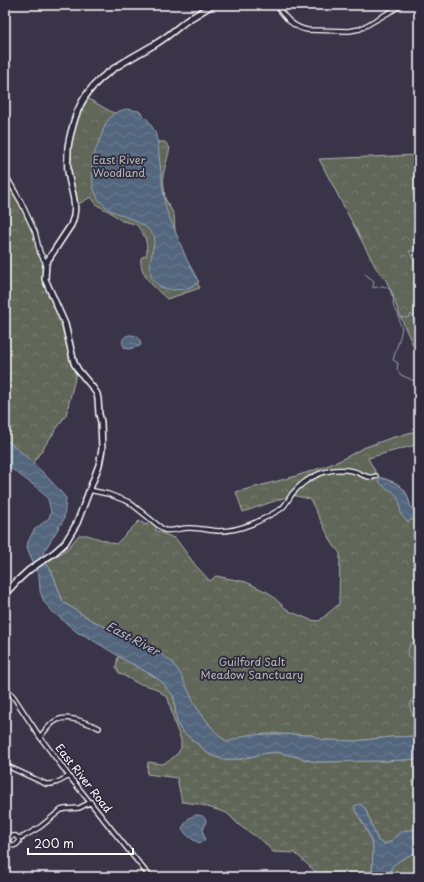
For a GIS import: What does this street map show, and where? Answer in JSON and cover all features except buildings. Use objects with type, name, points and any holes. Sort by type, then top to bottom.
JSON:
[{"type":"street","points":[[5,594],[32,568],[65,543],[77,523],[99,465],[102,449],[102,433],[97,394],[74,363],[64,324],[45,279],[46,263],[71,225],[73,219],[75,206],[67,159],[76,113],[84,97],[104,76],[124,62],[166,38],[186,21],[212,5]]},
{"type":"street","points":[[276,5],[285,18],[300,29],[349,31],[360,29],[402,5]]},
{"type":"street","points":[[5,174],[21,202],[35,234],[40,253],[46,263]]},
{"type":"street","points":[[89,490],[108,494],[129,502],[164,530],[173,531],[184,528],[192,528],[223,531],[235,530],[246,526],[281,509],[294,492],[305,482],[318,474],[339,469],[353,471],[371,478],[376,476]]},
{"type":"street","name":"East River Road","points":[[5,688],[13,696],[40,737],[69,776],[150,877]]},
{"type":"street","points":[[40,737],[55,721],[65,718],[72,718],[99,728]]},
{"type":"street","points":[[5,765],[46,784],[56,783],[69,776]]},
{"type":"street","points":[[18,838],[23,837],[40,827],[61,810],[79,808],[91,802]]},
{"type":"green space","name":"East River Woodland","points":[[85,97],[144,130],[157,142],[165,142],[170,148],[163,175],[165,198],[174,215],[175,231],[183,258],[200,288],[167,299],[145,276],[141,264],[141,258],[147,254],[147,245],[136,224],[122,221],[97,205],[91,197],[75,206],[69,164],[71,134]]},
{"type":"green space","points":[[419,155],[419,252],[409,251],[419,270],[419,358],[386,280],[376,268],[319,159]]},
{"type":"green space","points":[[5,175],[35,233],[40,253],[46,263],[45,279],[65,324],[77,370],[66,415],[33,463],[5,439]]},
{"type":"green space","name":"Guilford Salt Meadow Sanctuary","points":[[419,430],[419,444],[368,458],[378,477],[394,482],[401,487],[406,493],[412,509],[416,513],[419,512],[419,736],[355,741],[323,740],[311,735],[275,734],[247,735],[228,742],[212,728],[161,654],[91,620],[63,602],[52,572],[46,563],[67,549],[79,535],[87,535],[116,544],[139,521],[146,525],[151,519],[158,525],[155,530],[176,539],[196,566],[210,581],[216,576],[246,582],[269,593],[291,612],[311,620],[319,621],[339,604],[340,553],[334,546],[310,499],[292,495],[243,512],[236,492],[324,467],[363,448]]},
{"type":"green space","points":[[118,656],[162,682],[174,697],[177,723],[181,730],[210,755],[222,759],[241,759],[266,753],[278,752],[316,762],[419,759],[419,829],[401,831],[392,841],[385,844],[378,841],[365,808],[356,812],[366,828],[373,846],[372,877],[321,877],[295,853],[273,852],[263,841],[240,826],[227,813],[198,804],[182,802],[177,778],[147,774],[148,762],[162,764],[169,761],[181,748],[181,740],[175,725],[168,698],[155,688],[137,683],[119,673],[116,667]]},
{"type":"green space","points":[[419,851],[419,877],[390,877],[391,869],[397,862]]},
{"type":"water","name":"East River Woodland","points":[[126,109],[139,111],[148,120],[155,132],[158,144],[166,209],[187,260],[199,282],[187,289],[173,290],[160,287],[151,277],[150,264],[155,237],[146,227],[108,209],[98,199],[93,187],[92,160],[106,123],[114,113]]},
{"type":"water","points":[[130,335],[138,338],[141,343],[140,346],[129,349],[125,348],[123,339]]},
{"type":"water","points":[[5,439],[22,452],[66,498],[64,519],[43,553],[63,602],[91,620],[161,654],[172,662],[180,673],[195,705],[212,728],[222,738],[228,742],[247,735],[275,734],[311,735],[323,740],[355,741],[419,736],[419,759],[316,762],[278,752],[266,753],[241,759],[222,759],[210,755],[181,730],[177,723],[174,697],[162,682],[84,635],[78,633],[53,612],[44,602],[40,591],[39,575],[27,548],[28,542],[34,530],[49,518],[51,512],[48,499],[40,490],[5,464]]},
{"type":"water","points":[[378,477],[394,482],[404,490],[412,509],[416,513],[419,512],[419,523],[411,519],[408,522],[401,515],[398,497],[383,486]]},
{"type":"water","points":[[360,804],[365,808],[378,841],[385,844],[392,841],[401,831],[419,829],[419,851],[397,862],[391,869],[390,877],[372,877],[373,846],[366,828],[354,806]]},
{"type":"water","points":[[196,815],[203,817],[206,821],[203,831],[205,839],[201,843],[190,838],[182,828],[189,818]]},
{"type":"waterway","points":[[365,274],[374,281],[373,288],[382,286],[391,290],[394,297],[394,308],[399,316],[402,328],[393,360],[398,363],[397,370],[401,375],[419,383]]},
{"type":"waterway","points":[[400,317],[408,318],[411,314],[415,318],[419,318]]},
{"type":"waterway","points":[[419,629],[415,632],[414,641],[410,644],[407,655],[408,658],[413,658],[419,661]]},
{"type":"waterway","points":[[417,736],[413,730],[414,717],[410,705],[412,700],[419,694]]},
{"type":"water label","name":"East River","points":[[133,638]]}]
